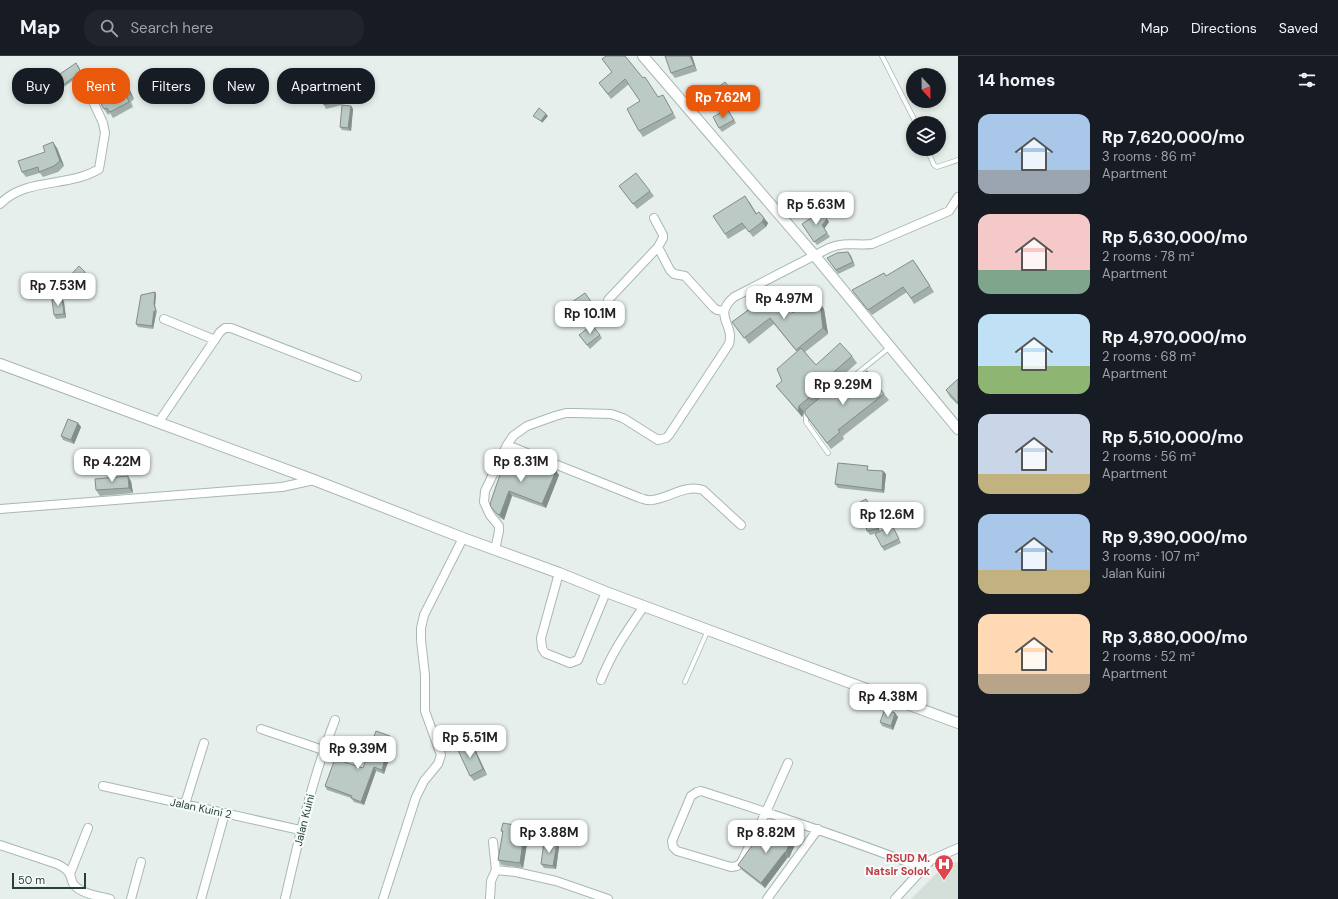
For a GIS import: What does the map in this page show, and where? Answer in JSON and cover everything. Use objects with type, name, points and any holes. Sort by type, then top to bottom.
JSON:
[{"type":"street","points":[[644,56],[815,256],[958,429]]},
{"type":"street","points":[[0,204],[20,189],[66,181],[99,169],[105,133],[103,123],[94,104]]},
{"type":"street","points":[[495,550],[499,526],[490,515],[484,502],[484,497],[485,491],[507,445],[513,436],[527,426],[555,416],[575,412],[616,415],[658,440],[666,438],[729,344],[731,339],[724,307],[734,297],[838,245],[846,243],[866,245],[877,242],[949,211],[958,197]]},
{"type":"street","points":[[608,300],[658,247],[663,235],[654,218]]},
{"type":"street","points":[[658,247],[674,274],[685,276],[716,310],[724,312]]},
{"type":"street","points":[[164,319],[215,340]]},
{"type":"street","points":[[158,423],[220,332],[225,328],[231,328],[357,376]]},
{"type":"street","points":[[0,364],[314,480],[606,592],[958,723]]},
{"type":"street","points":[[507,445],[640,498],[651,500],[689,488],[704,490],[741,525]]},
{"type":"street","points":[[0,509],[282,487],[314,480]]},
{"type":"street","points":[[383,899],[416,797],[424,782],[440,760],[441,754],[427,718],[421,628],[424,615],[463,538]]},
{"type":"street","points":[[559,573],[541,638],[542,648],[545,654],[570,662],[578,660],[606,592]]},
{"type":"street","points":[[601,680],[615,649],[644,606]]},
{"type":"street","name":"Jalan Kuini","points":[[286,899],[300,830],[323,750],[335,720]]},
{"type":"street","points":[[261,729],[323,750]]},
{"type":"street","points":[[185,804],[204,743]]},
{"type":"street","points":[[788,763],[766,812],[741,863],[737,866],[731,867],[676,851],[673,847],[672,841],[691,796],[701,791],[766,812],[818,829],[923,868]]},
{"type":"street","name":"Jalan Kuini 2","points":[[103,786],[300,830]]},
{"type":"street","points":[[201,899],[225,813]]},
{"type":"street","points":[[88,828],[70,874],[72,884],[83,891],[110,899]]},
{"type":"street","points":[[767,899],[818,829]]},
{"type":"street","points":[[490,899],[491,881],[496,870],[493,842]]},
{"type":"street","points":[[0,845],[57,864],[63,867],[70,874]]},
{"type":"street","points":[[895,899],[923,868],[936,858],[958,848]]},
{"type":"street","points":[[131,899],[141,862]]},
{"type":"street","points":[[496,870],[516,872],[556,881],[608,899]]},
{"type":"lane","points":[[882,56],[912,116]]},
{"type":"lane","points":[[930,156],[937,167],[958,160]]},
{"type":"lane","points":[[832,394],[890,347]]},
{"type":"lane","points":[[814,408],[806,415],[805,419],[828,453]]},
{"type":"lane","points":[[685,682],[708,630]]},
{"type":"shaded area","name":"RSUD M. Natsir Solok","points":[[958,862],[958,899],[911,899],[947,863]]},
{"type":"building","points":[[606,56],[625,56],[643,78],[645,77],[658,97],[663,95],[673,113],[639,131],[627,109],[640,101],[625,79],[608,94],[599,83],[612,72],[602,59]]},
{"type":"building","points":[[665,56],[690,56],[694,65],[671,73]]},
{"type":"building","points":[[76,63],[79,68],[72,68],[72,78],[64,84],[64,71]]},
{"type":"building","points":[[725,82],[738,99],[721,111],[715,103],[720,100],[713,91]]},
{"type":"building","points":[[101,104],[125,104],[110,112],[107,108],[104,109]]},
{"type":"building","points":[[342,105],[351,106],[348,128],[340,127]]},
{"type":"building","points":[[539,108],[546,114],[541,121],[533,116]]},
{"type":"building","points":[[727,109],[734,120],[719,128],[713,117]]},
{"type":"building","points":[[53,142],[60,161],[54,166],[39,172],[38,167],[22,172],[18,161],[45,152],[43,146]]},
{"type":"building","points":[[636,173],[650,191],[633,204],[619,186]]},
{"type":"building","points":[[745,196],[756,214],[759,212],[764,218],[762,222],[749,232],[742,223],[725,234],[713,216]]},
{"type":"building","points":[[822,211],[827,219],[822,225],[827,233],[814,242],[802,224]]},
{"type":"building","points":[[848,252],[853,262],[836,270],[827,258],[837,253]]},
{"type":"building","points":[[913,260],[930,286],[911,298],[903,287],[868,310],[852,290],[884,273],[886,276]]},
{"type":"building","points":[[79,266],[85,272],[73,285],[67,279]]},
{"type":"building","points":[[155,292],[154,304],[156,311],[154,311],[152,326],[136,324],[141,295]]},
{"type":"building","points":[[585,293],[592,303],[580,312],[572,302]]},
{"type":"building","points":[[788,295],[793,313],[809,300],[820,303],[823,328],[796,350],[770,318],[744,338],[732,322],[755,305]]},
{"type":"building","points":[[62,298],[64,314],[54,315],[52,300]]},
{"type":"building","points":[[592,325],[600,335],[587,345],[579,335]]},
{"type":"building","points":[[840,343],[852,356],[827,378],[829,381],[799,406],[798,411],[776,386],[782,381],[777,369],[801,348],[816,365]]},
{"type":"building","points":[[867,371],[884,394],[838,430],[840,432],[827,443],[805,414],[805,410],[834,386],[839,392]]},
{"type":"building","points":[[958,379],[958,403],[946,390]]},
{"type":"building","points":[[68,419],[78,423],[71,440],[61,436]]},
{"type":"building","points":[[506,457],[541,469],[543,465],[556,471],[542,504],[509,491],[500,515],[497,514],[491,507],[490,504]]},
{"type":"building","points":[[838,463],[868,466],[867,470],[883,471],[882,490],[835,484]]},
{"type":"building","points":[[128,476],[129,488],[96,490],[95,479]]},
{"type":"building","points":[[866,499],[875,514],[877,529],[867,531],[865,521],[855,505]]},
{"type":"building","points":[[892,525],[899,539],[882,547],[875,534]]},
{"type":"building","points":[[885,709],[895,713],[891,726],[880,722]]},
{"type":"building","points":[[376,731],[390,736],[384,754],[386,755],[382,770],[374,767],[361,802],[351,798],[352,796],[325,786],[335,759],[363,768]]},
{"type":"building","points":[[471,742],[483,769],[470,776],[457,748]]},
{"type":"building","points":[[503,823],[525,827],[520,863],[498,860]]},
{"type":"building","points":[[772,825],[793,834],[786,852],[761,883],[738,865],[756,840],[763,845]]},
{"type":"building","points":[[544,842],[557,843],[553,866],[541,864]]},
{"type":"place","name":"RSUD M. Natsir Solok","points":[[944,881]]}]
